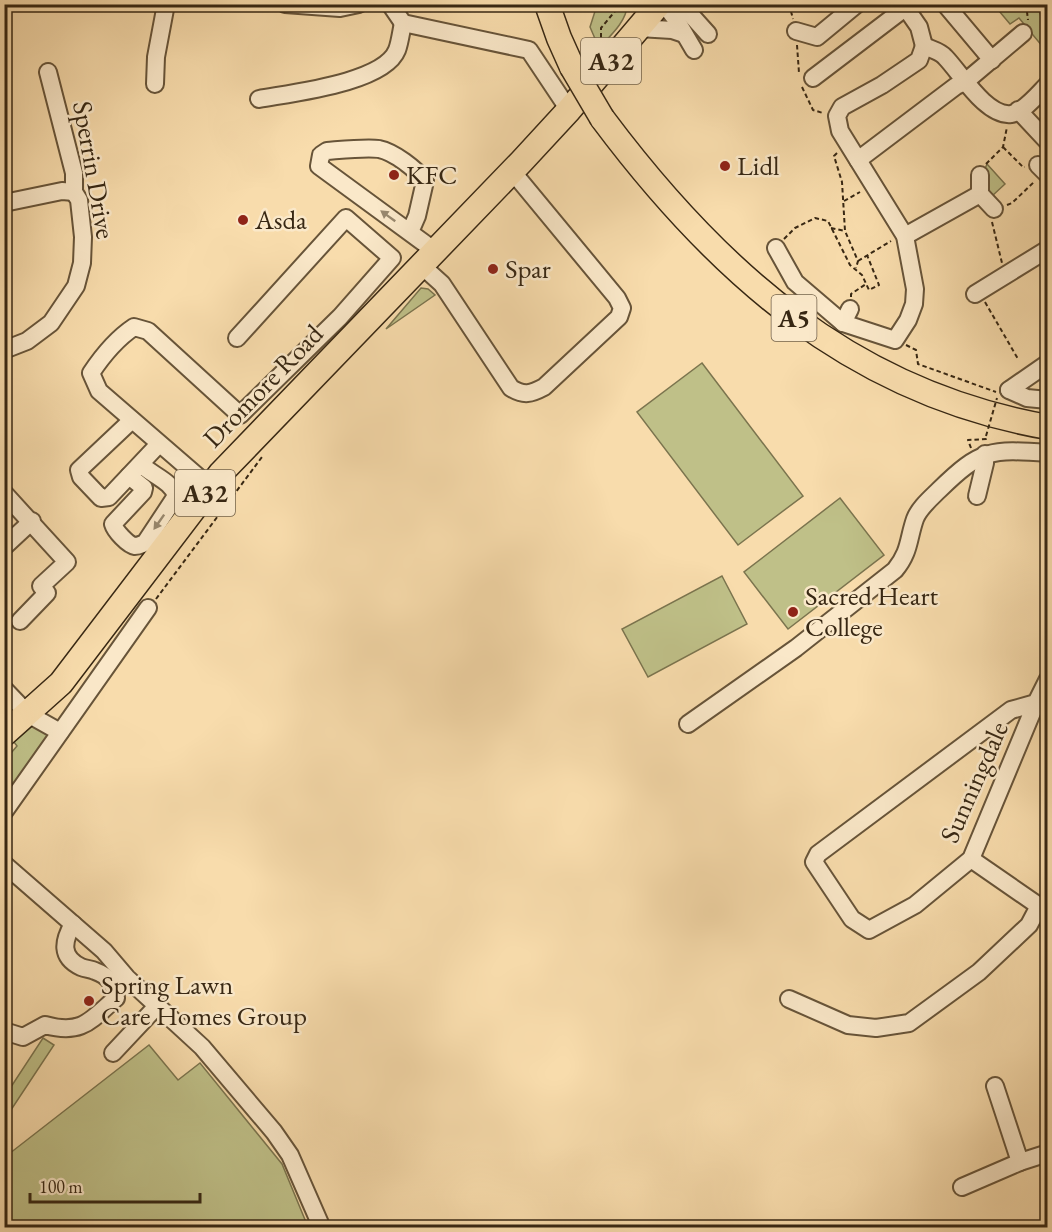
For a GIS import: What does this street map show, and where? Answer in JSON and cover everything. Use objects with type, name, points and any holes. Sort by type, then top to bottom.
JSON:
[{"type":"highway","name":"A5","points":[[547,4],[558,38],[602,118],[633,160],[704,240],[746,280],[802,324],[884,374],[967,409],[1047,428]]},
{"type":"highway","name":"A32","points":[[566,114],[601,73],[634,24],[659,4]]},
{"type":"highway","name":"Dromore Road","points":[[4,734],[61,683],[221,472],[566,114]]},
{"type":"street","points":[[156,84],[156,57],[166,4]]},
{"type":"street","points":[[296,5],[339,8],[359,4]]},
{"type":"street","points":[[390,4],[403,23],[529,50],[555,89],[566,114]]},
{"type":"street","points":[[664,4],[678,21],[694,50]]},
{"type":"street","points":[[681,4],[708,34]]},
{"type":"street","points":[[796,31],[817,37],[857,4]]},
{"type":"street","points":[[945,4],[992,60]]},
{"type":"street","points":[[776,248],[795,282],[847,316],[896,340],[914,304],[915,288],[898,239],[873,184],[840,130],[837,116],[842,107],[882,85],[919,60],[924,46],[919,27],[904,6],[813,78]]},
{"type":"street","points":[[259,99],[341,83],[380,70],[397,52],[403,23]]},
{"type":"street","points":[[634,24],[684,34]]},
{"type":"street","points":[[858,160],[956,86],[965,82],[1023,33]]},
{"type":"street","points":[[924,46],[943,55],[965,82],[990,107],[1001,113],[1013,112],[1047,84]]},
{"type":"street","name":"Sperrin Drive","points":[[4,350],[27,341],[51,323],[76,286],[82,263],[83,237],[79,200],[74,192],[74,173],[48,72]]},
{"type":"street","points":[[1013,112],[1047,141]]},
{"type":"street","points":[[410,232],[417,216],[425,181],[421,176],[397,158],[379,149],[327,151],[321,155],[319,166],[410,232],[428,258],[441,284],[511,388],[521,394],[532,393],[544,387],[619,317],[622,309],[616,298],[512,171]]},
{"type":"street","points":[[898,239],[987,201],[980,175]]},
{"type":"street","points":[[4,203],[62,191],[74,192]]},
{"type":"street","points":[[210,486],[99,391],[91,373],[110,348],[122,335],[134,327],[147,331],[240,415],[340,317],[392,258],[346,218],[237,338]]},
{"type":"street","points":[[977,293],[1047,249]]},
{"type":"street","points":[[1002,393],[1047,363]]},
{"type":"street","points":[[1002,393],[1047,400]]},
{"type":"street","points":[[132,420],[79,470],[81,477],[101,498],[109,497],[159,444]]},
{"type":"street","points":[[688,724],[796,648],[895,570],[905,558],[916,516],[958,472],[978,458],[1006,450],[1047,453]]},
{"type":"street","points":[[977,496],[985,463],[978,458]]},
{"type":"street","points":[[135,470],[148,472],[168,484],[176,496],[145,543],[138,546],[132,545],[115,530],[113,524],[143,492],[144,488],[135,470]]},
{"type":"street","points":[[4,493],[67,562],[41,586],[47,593],[20,621]]},
{"type":"street","points":[[4,547],[32,521]]},
{"type":"street","points":[[4,812],[148,608]]},
{"type":"street","name":"Sunningdale","points":[[1036,703],[1011,710],[818,854],[814,862],[852,919],[869,930],[915,905],[971,859],[1047,679]]},
{"type":"street","points":[[4,689],[28,714],[60,732]]},
{"type":"street","points":[[789,999],[848,1025],[876,1028],[909,1023],[979,972],[1029,925],[1040,906],[971,859]]},
{"type":"street","points":[[4,864],[104,951],[127,978],[202,1047],[274,1132],[290,1155],[322,1227]]},
{"type":"street","points":[[4,1031],[23,1037],[45,1025],[62,1029],[84,1026],[116,998],[115,987],[107,977],[81,967],[71,959],[64,947],[65,937],[73,924]]},
{"type":"street","points":[[113,1053],[158,1005]]},
{"type":"street","points":[[993,1083],[1020,1162]]},
{"type":"street","points":[[962,1187],[1047,1153]]},
{"type":"path","points":[[601,73],[601,28],[621,4]]},
{"type":"path","points":[[790,11],[801,4]]},
{"type":"path","points":[[980,175],[988,160],[1003,147],[1013,112]]},
{"type":"path","points":[[848,143],[834,156],[842,182],[845,231],[858,261],[856,268]]},
{"type":"path","points":[[1003,147],[1023,167],[1043,170]]},
{"type":"path","points":[[1014,271],[1000,262],[987,201],[1012,203],[1043,170]]},
{"type":"path","points":[[843,201],[873,184]]},
{"type":"path","points":[[776,248],[795,228],[815,218],[828,221],[850,265],[862,275],[869,290],[879,285],[867,255]]},
{"type":"path","points":[[831,228],[845,231]]},
{"type":"path","points":[[858,261],[898,239]]},
{"type":"path","points":[[847,316],[851,294],[866,284]]},
{"type":"path","points":[[977,293],[1018,359]]},
{"type":"path","points":[[896,340],[916,350],[918,364],[1002,393],[987,436]]},
{"type":"path","points":[[148,608],[268,450]]},
{"type":"green space","points":[[597,5],[627,5],[621,22],[599,48],[590,27]]},
{"type":"green space","points":[[994,5],[1037,5],[1047,33],[1047,52],[1019,18],[1010,24]]},
{"type":"green space","points":[[987,164],[1005,184],[991,197],[984,181]]},
{"type":"green space","points":[[421,288],[428,289],[435,295],[386,329]]},
{"type":"green space","points":[[702,363],[803,496],[738,545],[637,412]]},
{"type":"green space","points":[[840,498],[884,555],[788,629],[744,572]]},
{"type":"green space","points":[[722,576],[747,624],[648,677],[622,629]]},
{"type":"green space","points":[[36,723],[46,729],[48,741],[5,795],[5,750],[11,753],[17,746],[14,742]]},
{"type":"green space","points":[[43,1038],[54,1045],[5,1119],[5,1096]]},
{"type":"green space","points":[[149,1045],[178,1080],[200,1063],[282,1164],[308,1227],[5,1227],[5,1157]]},
{"type":"place","name":"Lidl","points":[[725,166]]},
{"type":"place","name":"KFC","points":[[394,175]]},
{"type":"place","name":"Asda","points":[[243,220]]},
{"type":"place","name":"Spar","points":[[493,269]]},
{"type":"place","name":"Sacred Heart College","points":[[793,612]]},
{"type":"place","name":"Spring Lawn Care Homes Group","points":[[89,1001]]}]
